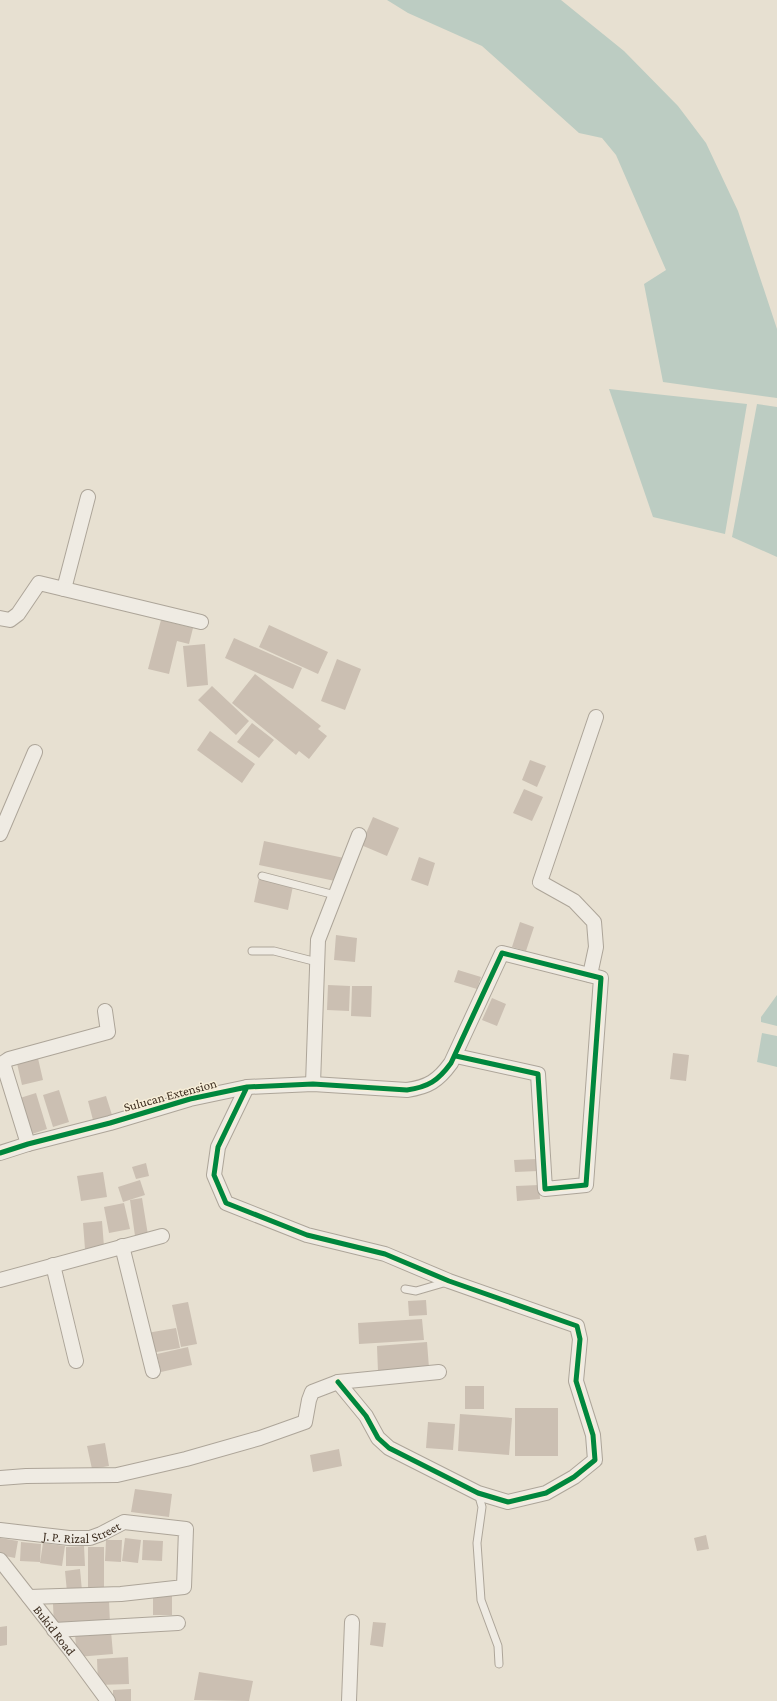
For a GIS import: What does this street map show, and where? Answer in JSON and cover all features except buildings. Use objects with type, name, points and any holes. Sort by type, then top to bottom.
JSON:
[{"type":"street","points":[[64,589],[88,497]]},
{"type":"street","points":[[0,618],[10,620],[18,614],[39,583],[201,622]]},
{"type":"street","points":[[456,1056],[538,1074],[545,1190],[586,1185],[602,978],[590,975],[596,947],[594,922],[574,901],[540,882],[596,717]]},
{"type":"street","points":[[0,834],[35,752]]},
{"type":"street","points":[[313,1084],[316,962],[318,940],[359,835]]},
{"type":"street","name":"Sulucan Extension","points":[[0,1153],[28,1144],[110,1123],[190,1099],[247,1087],[313,1084],[407,1090],[422,1087],[442,1076],[456,1056],[502,953],[590,975]]},
{"type":"street","points":[[28,1144],[2,1064],[9,1059],[108,1032],[105,1011]]},
{"type":"street","points":[[247,1087],[218,1147],[214,1175],[226,1203],[307,1235],[384,1254],[449,1281],[577,1326],[580,1339],[576,1381],[592,1434],[595,1460],[574,1478],[546,1493],[508,1502],[478,1493],[389,1448],[378,1438],[366,1416],[338,1382]]},
{"type":"street","points":[[0,1280],[162,1236]]},
{"type":"street","points":[[122,1246],[153,1371]]},
{"type":"street","points":[[53,1265],[76,1361]]},
{"type":"street","points":[[0,1478],[117,1475],[186,1459],[252,1440],[305,1422],[312,1392],[338,1382],[439,1372]]},
{"type":"street","name":"J. P. Rizal Street","points":[[0,1530],[69,1538],[90,1538],[124,1522],[186,1529],[184,1586],[120,1594],[29,1597]]},
{"type":"street","name":"Bukid Road","points":[[0,1560],[108,1701]]},
{"type":"street","points":[[349,1701],[352,1622]]},
{"type":"street","points":[[54,1630],[178,1623]]},
{"type":"lane","points":[[262,876],[336,895]]},
{"type":"lane","points":[[252,951],[274,951],[316,962]]},
{"type":"lane","points":[[405,1289],[416,1291],[449,1281]]},
{"type":"lane","points":[[478,1493],[482,1507],[477,1543],[481,1600],[498,1646],[499,1664]]},
{"type":"shaded area","points":[[387,0],[561,0],[624,51],[678,106],[706,143],[738,211],[777,329],[777,398],[663,382],[644,284],[666,270],[616,155],[602,138],[579,133],[482,46],[408,13]]},
{"type":"shaded area","points":[[609,389],[747,404],[725,534],[653,517]]},
{"type":"shaded area","points":[[757,404],[777,407],[777,557],[732,537]]},
{"type":"shaded area","points":[[777,995],[777,1026],[761,1022],[761,1017]]},
{"type":"shaded area","points":[[762,1033],[777,1036],[777,1067],[757,1062]]},
{"type":"cycle path","points":[[0,1153],[28,1144],[110,1123],[190,1099],[247,1087],[313,1084],[407,1090],[427,1085],[437,1079],[451,1063],[502,953],[601,978],[586,1185],[545,1189],[538,1074],[456,1056]]},
{"type":"cycle path","points":[[247,1087],[218,1147],[214,1175],[226,1203],[307,1235],[385,1254],[449,1281],[577,1326],[580,1339],[576,1381],[593,1435],[595,1460],[574,1477],[546,1493],[508,1502],[478,1493],[389,1448],[378,1438],[366,1416],[338,1382]]}]
